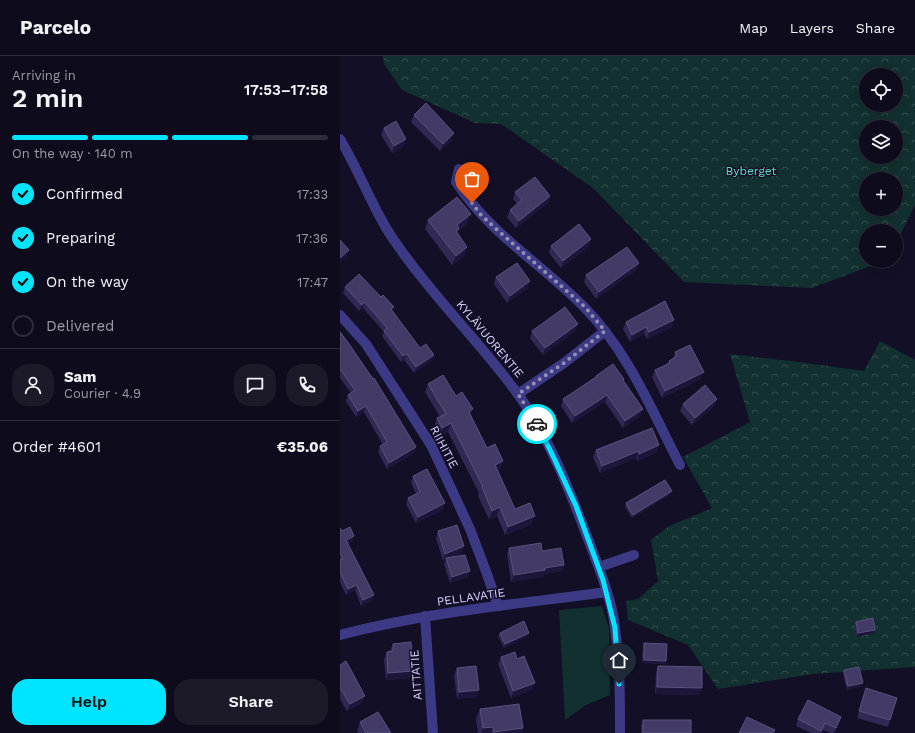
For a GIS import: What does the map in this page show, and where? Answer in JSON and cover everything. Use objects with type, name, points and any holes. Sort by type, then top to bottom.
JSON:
[{"type":"street","name":"KYLÄVUORENTIE","points":[[340,139],[378,214],[400,250],[413,268],[485,351],[518,394],[538,426],[553,456],[576,506],[607,592],[615,628],[620,698],[620,733]]},
{"type":"street","points":[[459,169],[456,182],[480,214],[585,307],[605,331],[630,367],[680,465]]},
{"type":"street","name":"RIIHITIE","points":[[340,315],[366,344],[431,445],[470,529],[498,606]]},
{"type":"street","points":[[518,394],[564,363],[605,331]]},
{"type":"street","points":[[598,567],[634,555]]},
{"type":"street","name":"PELLAVATIE","points":[[340,635],[378,625],[425,616],[607,592]]},
{"type":"street","name":"AITTATIE","points":[[425,616],[433,733]]},
{"type":"green space","name":"Byberget","points":[[383,56],[915,56],[915,205],[903,229],[903,224],[859,224],[859,268],[865,268],[812,288],[684,282],[593,188],[501,124],[475,123],[402,90],[384,64]]},
{"type":"green space","points":[[880,341],[915,360],[915,667],[813,674],[718,689],[688,645],[628,620],[626,601],[638,599],[658,581],[651,540],[669,526],[712,508],[683,457],[750,422],[730,354],[864,371]]},
{"type":"green space","points":[[602,606],[609,628],[610,695],[586,705],[565,720],[559,610]]},
{"type":"building","points":[[426,103],[454,133],[443,144],[414,115]]},
{"type":"building","points":[[396,121],[406,139],[394,146],[384,128]]},
{"type":"building","points":[[535,177],[550,196],[519,221],[510,210],[522,200],[515,192]]},
{"type":"building","points":[[457,197],[471,214],[457,225],[459,229],[456,231],[467,247],[456,256],[428,220]]},
{"type":"building","points":[[579,224],[591,239],[563,261],[551,246]]},
{"type":"building","points":[[340,240],[349,250],[340,258]]},
{"type":"building","points":[[627,247],[639,263],[599,292],[586,275]]},
{"type":"building","points":[[517,263],[530,281],[510,296],[496,277]]},
{"type":"building","points":[[359,274],[381,297],[383,295],[394,307],[391,309],[420,348],[426,344],[434,355],[416,367],[407,354],[403,356],[384,331],[387,328],[365,302],[362,305],[345,287]]},
{"type":"building","points":[[665,301],[674,320],[649,332],[646,327],[632,335],[626,322]]},
{"type":"building","points":[[565,307],[578,324],[545,348],[532,331]]},
{"type":"building","points":[[340,332],[373,379],[374,378],[416,447],[389,463],[380,446],[387,442],[366,406],[358,411],[348,395],[355,390],[340,369]]},
{"type":"building","points":[[690,345],[704,372],[665,391],[655,370],[670,363],[669,361],[677,356],[675,352]]},
{"type":"building","points":[[613,364],[643,409],[625,421],[607,395],[575,416],[563,399]]},
{"type":"building","points":[[443,375],[456,396],[462,392],[473,409],[469,412],[487,448],[495,444],[503,461],[495,465],[515,509],[530,503],[535,516],[508,527],[500,507],[492,511],[483,487],[451,423],[442,428],[437,418],[446,414],[428,384]]},
{"type":"building","points":[[705,385],[717,399],[695,418],[683,404]]},
{"type":"building","points":[[652,428],[659,445],[639,454],[639,451],[602,466],[596,450]]},
{"type":"building","points":[[427,469],[445,503],[418,517],[408,498],[420,492],[413,476]]},
{"type":"building","points":[[665,480],[672,491],[633,515],[626,503]]},
{"type":"building","points":[[457,525],[464,546],[445,554],[438,531]]},
{"type":"building","points":[[350,527],[354,536],[346,540],[374,595],[363,600],[357,585],[348,589],[340,572],[340,560],[343,559],[340,553],[340,528],[342,531]]},
{"type":"building","points":[[541,543],[542,551],[561,548],[564,565],[514,575],[509,548]]},
{"type":"building","points":[[465,555],[470,571],[452,577],[446,558]]},
{"type":"building","points":[[873,618],[875,630],[858,633],[856,622]]},
{"type":"building","points":[[524,621],[529,633],[505,644],[500,633]]},
{"type":"building","points":[[411,642],[413,671],[388,673],[387,652],[393,651],[393,644]]},
{"type":"building","points":[[644,643],[667,644],[666,661],[644,660]]},
{"type":"building","points":[[515,652],[517,659],[524,656],[535,683],[513,691],[501,657]]},
{"type":"building","points":[[346,661],[365,696],[350,704],[340,688],[340,665]]},
{"type":"building","points":[[476,666],[479,690],[459,692],[457,668]]},
{"type":"building","points":[[658,666],[702,667],[702,688],[657,687]]},
{"type":"building","points":[[859,667],[863,683],[848,686],[844,670]]},
{"type":"building","points":[[866,688],[897,698],[890,720],[859,711]]},
{"type":"building","points":[[808,700],[841,717],[836,728],[825,723],[821,731],[798,719]]},
{"type":"building","points":[[519,704],[523,728],[494,732],[493,727],[483,728],[480,709]]},
{"type":"building","points":[[378,712],[391,733],[366,733],[360,722]]},
{"type":"building","points":[[747,717],[775,730],[773,733],[739,733]]},
{"type":"building","points":[[643,720],[691,720],[691,733],[643,733]]},
{"type":"way so far","points":[[472,203],[480,214],[494,227],[585,307],[605,331],[564,363],[518,394],[537,424]]},
{"type":"route","points":[[537,424],[576,506],[607,592],[615,628],[619,684]]}]
